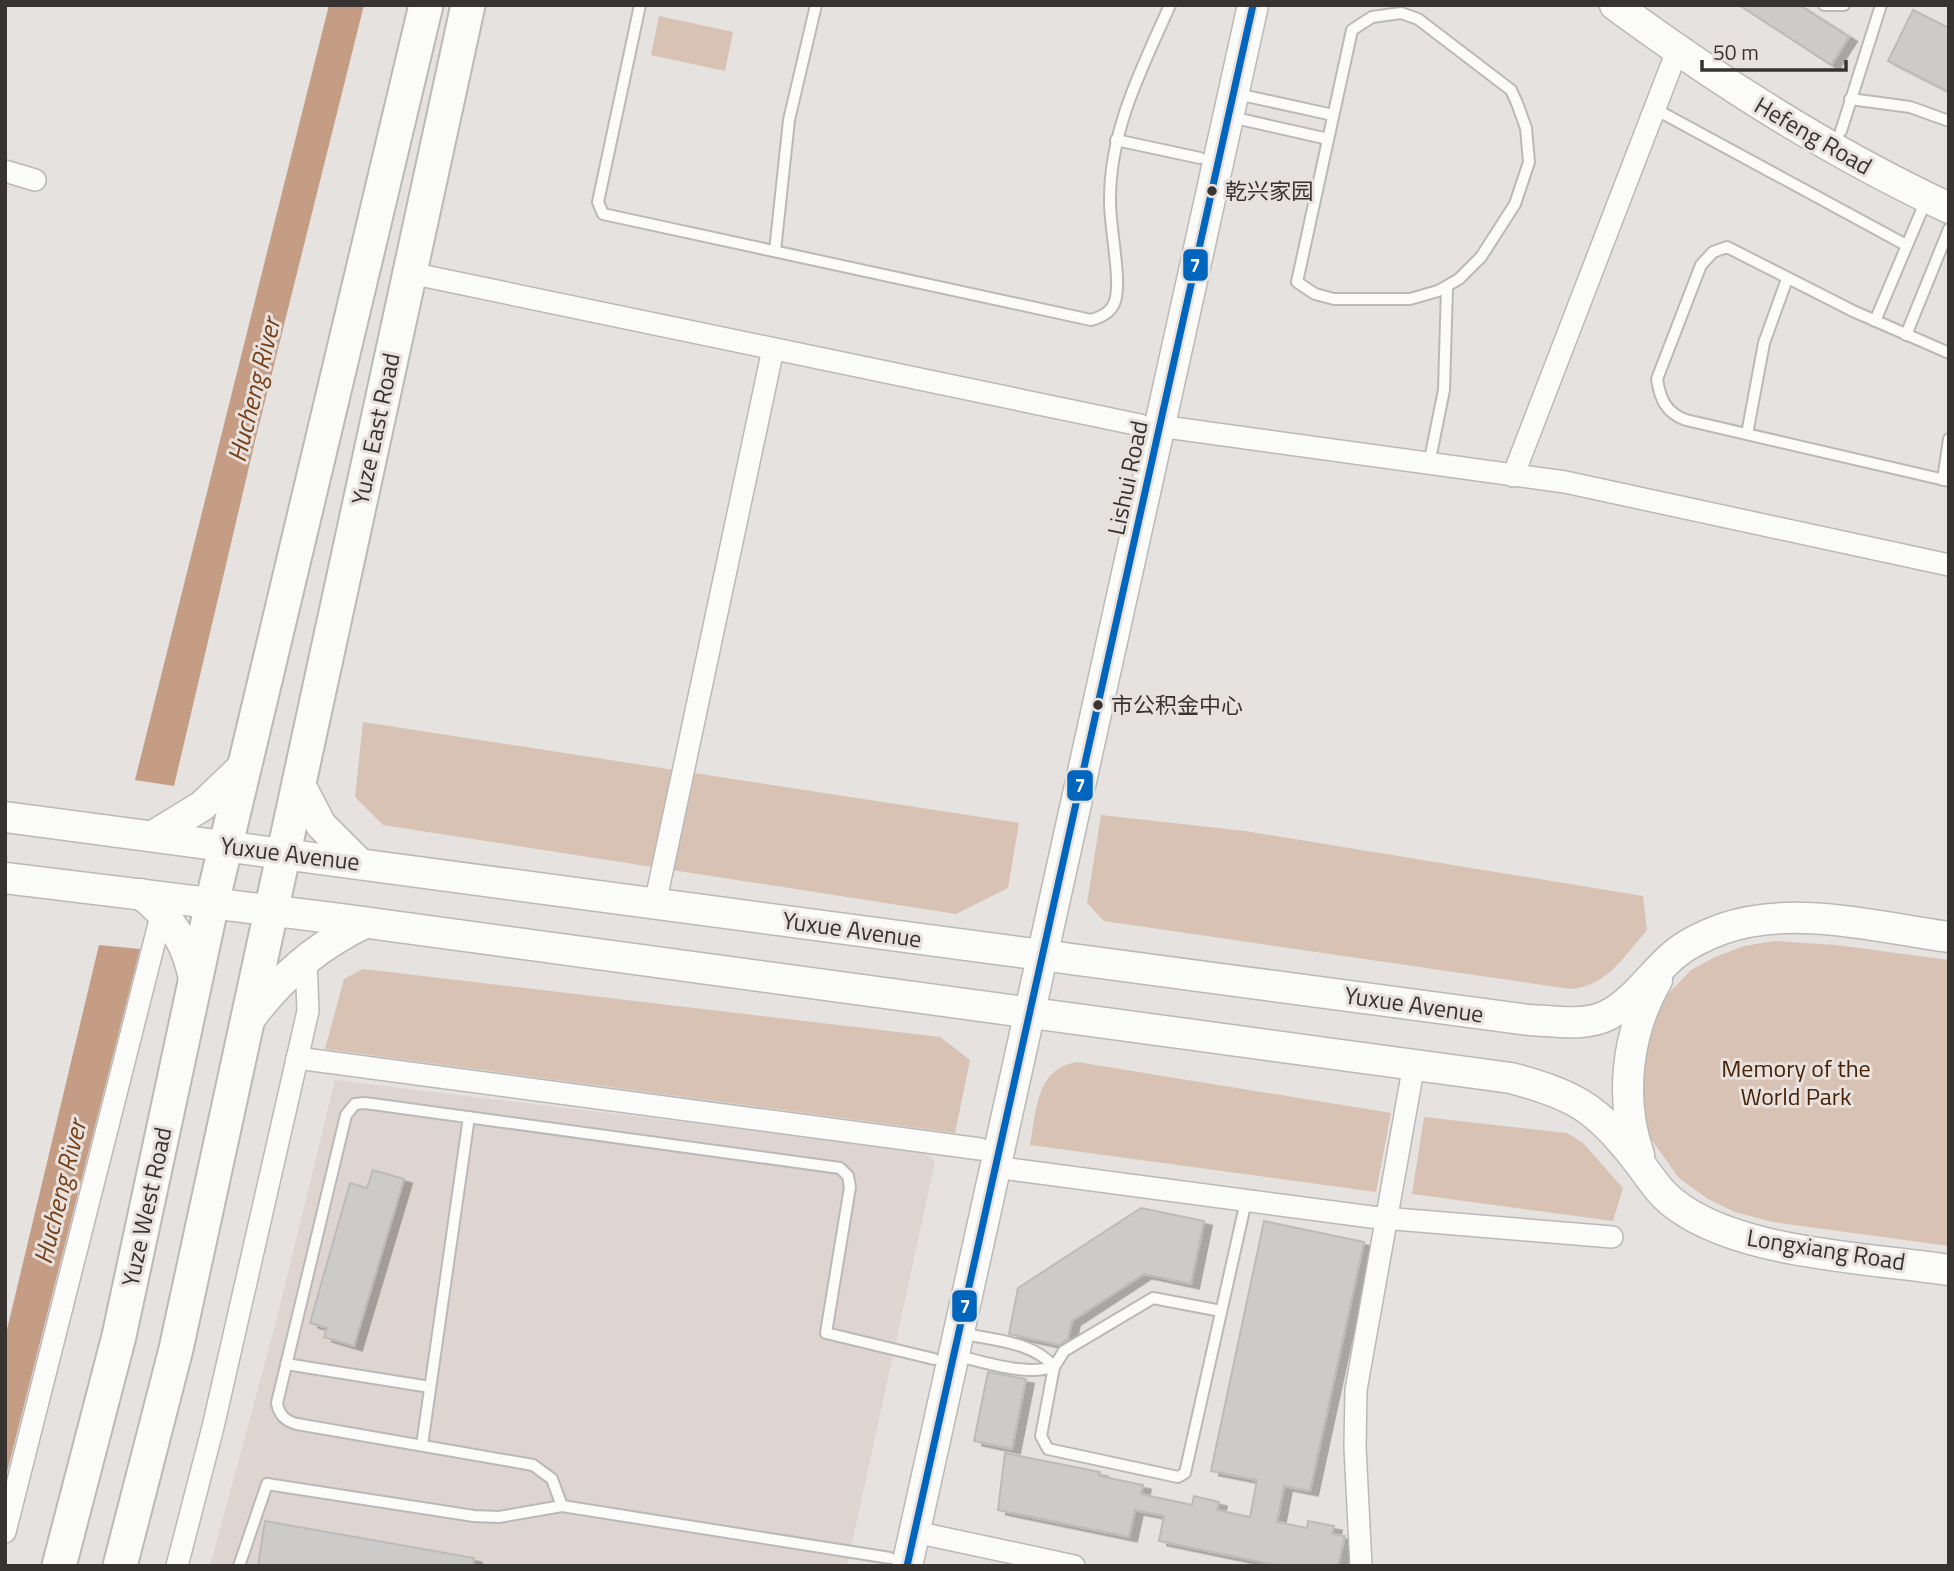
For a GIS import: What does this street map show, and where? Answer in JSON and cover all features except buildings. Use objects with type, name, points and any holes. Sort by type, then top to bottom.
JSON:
[{"type":"main road","name":"Yuze East Road","points":[[226,846],[426,5]]},
{"type":"main road","name":"Yuze East Road","points":[[283,853],[468,5]]},
{"type":"main road","name":"Lishui Road","points":[[895,1563],[915,1532],[988,1158],[1149,425],[1200,158],[1234,5]]},
{"type":"main road","name":"Lishui Road","points":[[1149,425],[1231,105],[1253,5]]},
{"type":"main road","name":"Hefeng Road","points":[[1615,5],[1677,51],[1794,128],[1942,197]]},
{"type":"main road","name":"Hefeng Road","points":[[1649,5],[1754,79],[1841,131],[1942,197]]},
{"type":"main road","points":[[153,836],[202,806],[246,764]]},
{"type":"main road","points":[[298,781],[321,825],[359,863]]},
{"type":"main road","name":"Yuxue Avenue","points":[[5,817],[1529,1020],[1580,1023],[1608,1015],[1633,996],[1675,953]]},
{"type":"main road","name":"Yuze West Road","points":[[59,1566],[119,1336],[226,846]]},
{"type":"main road","points":[[120,1566],[176,1349],[283,853]]},
{"type":"main road","points":[[5,878],[151,903],[212,903],[1511,1078],[1571,1097],[1607,1123],[1643,1168]]},
{"type":"main road","points":[[151,903],[183,942],[195,985]]},
{"type":"main road","points":[[1643,1168],[1631,1124],[1630,1057],[1634,1034],[1650,992],[1675,953],[1721,929],[1773,918],[1838,922],[1949,937]]},
{"type":"main road","points":[[246,1024],[277,985],[306,959],[365,923]]},
{"type":"main road","name":"Longxiang Road","points":[[1643,1168],[1662,1194],[1678,1208],[1711,1227],[1737,1237],[1769,1244],[1949,1269]]},
{"type":"main road","name":"Lishui Road","points":[[895,1563],[949,1349]]},
{"type":"street","points":[[1513,475],[1677,51]]},
{"type":"street","points":[[5,171],[35,180]]},
{"type":"street","points":[[410,273],[1149,425],[1565,482],[1949,565]]},
{"type":"street","points":[[656,904],[774,349]]},
{"type":"street","points":[[5,1532],[151,903]]},
{"type":"street","points":[[177,1566],[213,1427],[308,1011],[306,959]]},
{"type":"street","points":[[298,1058],[988,1158],[1246,1200],[1386,1218],[1612,1237]]},
{"type":"street","points":[[1361,1566],[1354,1447],[1356,1390],[1414,1064]]},
{"type":"street","points":[[915,1532],[1074,1566]]},
{"type":"lane","points":[[640,5],[598,202],[603,214],[1091,320],[1113,306],[1117,293],[1110,198],[1116,139],[1131,93],[1170,5]]},
{"type":"lane","points":[[775,251],[789,120],[816,5]]},
{"type":"lane","points":[[1824,5],[1844,5]]},
{"type":"lane","points":[[1841,131],[1881,5]]},
{"type":"lane","points":[[1401,13],[1418,19],[1511,90],[1522,115],[1529,145],[1523,183],[1494,242],[1474,265],[1447,287],[1410,299],[1334,299],[1315,294],[1297,282],[1328,139],[1352,30],[1382,14],[1401,13]]},
{"type":"lane","points":[[1850,99],[1910,107],[1949,121]]},
{"type":"lane","points":[[1231,105],[1334,115]]},
{"type":"lane","points":[[1231,105],[1328,139]]},
{"type":"lane","points":[[1655,109],[1906,245]]},
{"type":"lane","points":[[1116,139],[1200,158]]},
{"type":"lane","points":[[1875,321],[1906,245],[1942,197]]},
{"type":"lane","points":[[1906,335],[1949,229]]},
{"type":"lane","points":[[1949,353],[1787,279],[1727,247],[1713,252],[1701,265],[1657,379],[1662,402],[1679,417],[1946,481],[1949,439]]},
{"type":"lane","points":[[1747,434],[1764,343],[1787,279]]},
{"type":"lane","points":[[1429,465],[1444,390],[1447,287]]},
{"type":"lane","points":[[562,1507],[552,1479],[533,1465],[287,1420],[277,1403],[346,1115],[351,1107],[365,1103],[840,1168],[848,1176],[850,1187],[826,1334],[949,1349],[1026,1348],[1040,1353],[1054,1367]]},
{"type":"lane","points":[[422,1445],[469,1117]]},
{"type":"lane","points":[[1221,1311],[1161,1298],[1149,1300],[1064,1351],[1054,1367],[1041,1436],[1048,1448],[1178,1477],[1185,1473],[1246,1200]]},
{"type":"lane","points":[[949,1349],[1021,1369],[1037,1371],[1054,1367]]},
{"type":"lane","points":[[286,1364],[430,1387]]},
{"type":"lane","points":[[239,1566],[267,1484],[474,1516],[499,1517],[562,1507],[895,1563]]},
{"type":"shaded area","points":[[335,1080],[923,1151],[935,1162],[847,1566],[210,1566],[276,1322]]},
{"type":"green space","points":[[659,16],[733,32],[725,71],[651,55]]},
{"type":"green space","points":[[363,722],[1019,823],[1008,888],[956,914],[383,825],[355,797]]},
{"type":"green space","points":[[1101,815],[1245,831],[1643,896],[1647,930],[1605,976],[1583,987],[1570,989],[1104,921],[1087,903]]},
{"type":"green space","name":"Memory of the World Park","points":[[1775,941],[1836,945],[1949,960],[1949,1246],[1773,1222],[1735,1212],[1708,1199],[1679,1178],[1651,1139],[1643,1121],[1641,1046],[1665,997],[1691,970],[1715,957],[1744,946]]},
{"type":"green space","points":[[363,969],[940,1037],[970,1060],[955,1133],[325,1049],[344,979]]},
{"type":"green space","points":[[1077,1062],[1391,1113],[1376,1192],[1030,1145],[1040,1093],[1046,1082],[1063,1066]]},
{"type":"green space","points":[[1424,1117],[1567,1133],[1583,1143],[1623,1188],[1613,1221],[1412,1194]]},
{"type":"water","name":"Hucheng River","points":[[329,5],[364,5],[256,437],[174,786],[135,780]]},
{"type":"water","name":"Hucheng River","points":[[99,945],[140,949],[5,1480],[5,1338]]},
{"type":"transit line","name":"7","points":[[907,1566],[1253,5]]},
{"type":"place","name":"乾兴家园","points":[[1212,191]]},
{"type":"place","name":"市公积金中心","points":[[1098,705]]}]
